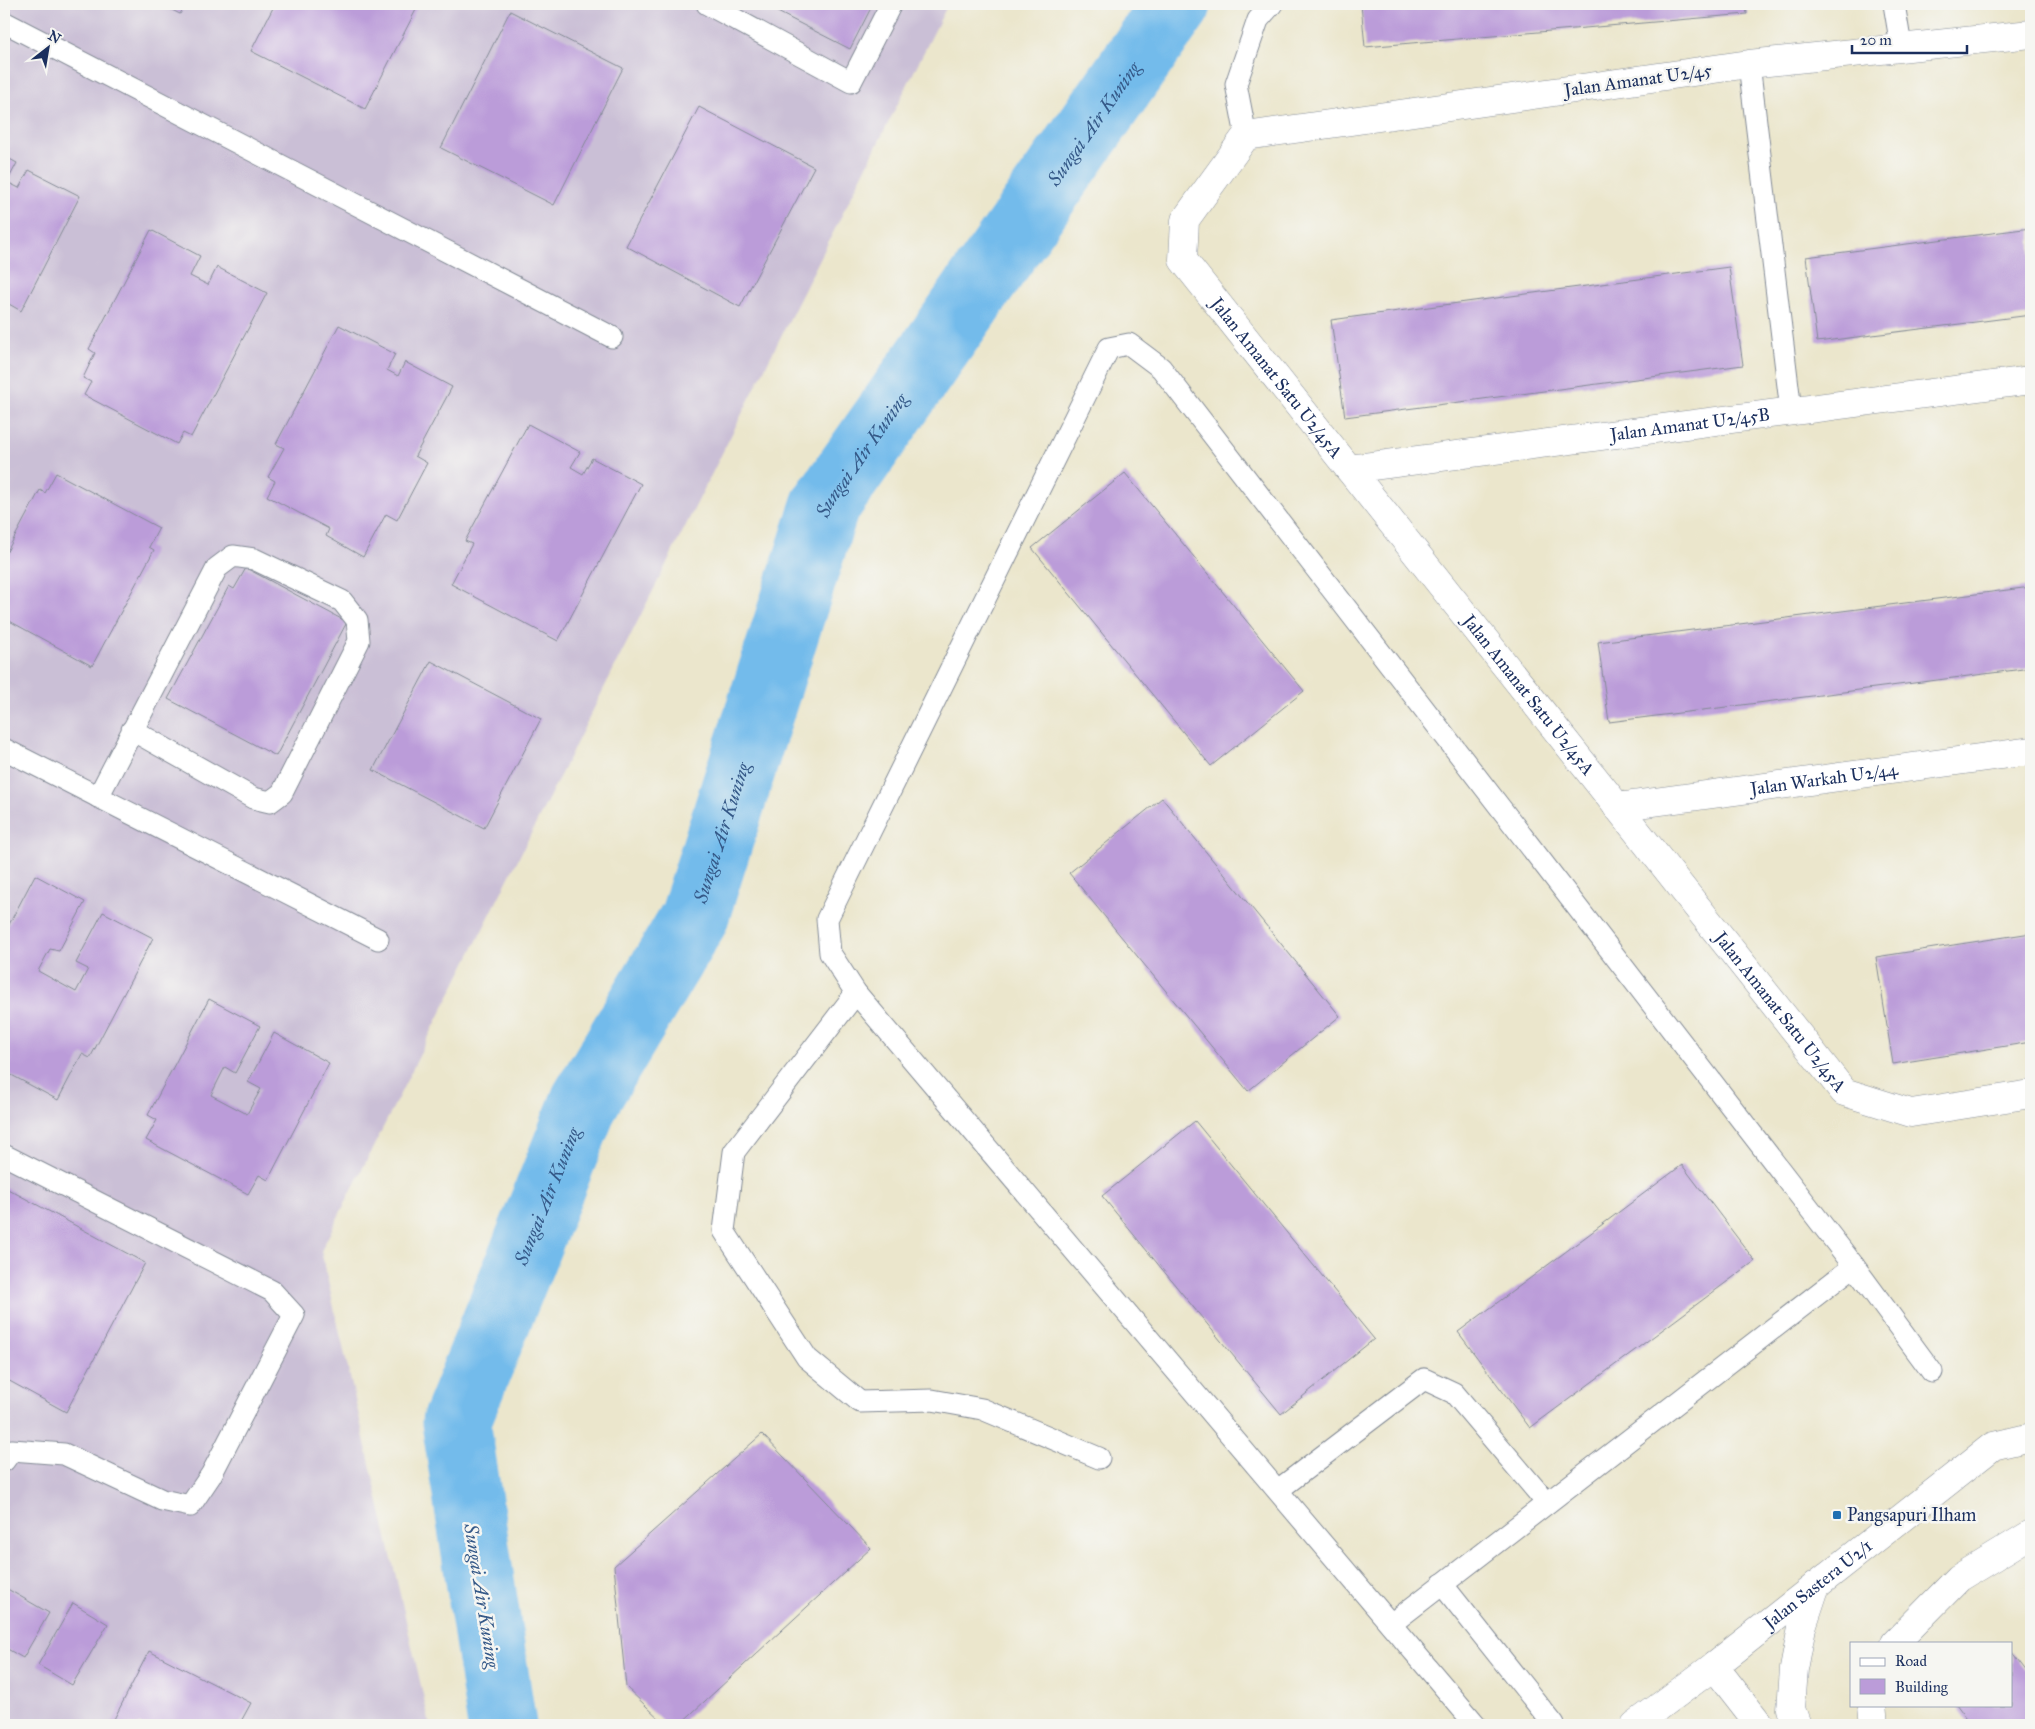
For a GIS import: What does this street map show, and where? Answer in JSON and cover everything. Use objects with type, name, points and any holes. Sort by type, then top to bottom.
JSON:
[{"type":"street","name":"Jalan Amanat U2/45","points":[[1246,136],[1749,64],[1901,46],[2031,34]]},
{"type":"street","name":"Jalan Amanat Satu U2/45A","points":[[1246,136],[1185,220],[1183,260],[1844,1092],[1911,1114],[2031,1094]]},
{"type":"street","name":"Jalan Amanat U2/45B","points":[[1349,469],[2031,380]]},
{"type":"street","name":"Jalan Warkah U2/44","points":[[1617,807],[2031,751]]},
{"type":"street","name":"Jalan Sastera U2/1","points":[[1635,1725],[1714,1666],[1992,1446],[2031,1437]]},
{"type":"street","points":[[1896,1642],[1959,1578],[2031,1534]]},
{"type":"street","points":[[1797,1725],[1791,1709],[1794,1670],[1802,1627],[1816,1585]]},
{"type":"street","points":[[1714,1666],[1760,1725]]},
{"type":"street","points":[[1872,1706],[1874,1725]]},
{"type":"lane","points":[[707,4],[851,82],[891,4]]},
{"type":"lane","points":[[1246,136],[1236,84],[1258,20],[1272,4]]},
{"type":"lane","points":[[1894,4],[1901,46]]},
{"type":"lane","points":[[4,22],[612,337]]},
{"type":"lane","points":[[1749,64],[1791,411]]},
{"type":"lane","points":[[1476,1725],[856,993],[830,953],[827,918],[1109,348],[1129,344],[1161,368],[1854,1266],[1932,1372]]},
{"type":"lane","points":[[98,797],[132,730],[217,568],[233,556],[254,559],[342,601],[357,620],[359,641],[282,793],[270,802],[253,798],[132,730]]},
{"type":"lane","points":[[4,749],[378,939]]},
{"type":"lane","points":[[856,993],[734,1152],[724,1231],[807,1358],[860,1402],[932,1400],[982,1409],[1099,1458]]},
{"type":"lane","points":[[4,1155],[272,1291],[294,1315],[211,1476],[190,1506],[162,1500],[64,1454],[12,1450],[4,1461]]},
{"type":"lane","points":[[1391,1624],[1854,1266]]},
{"type":"lane","points":[[1278,1490],[1424,1379],[1454,1393],[1547,1503]]},
{"type":"lane","points":[[1442,1584],[1554,1725]]},
{"type":"shaded area","points":[[4,4],[948,4],[321,1251],[430,1725],[4,1725]]},
{"type":"building","points":[[160,4],[186,4],[180,14]]},
{"type":"building","points":[[275,4],[419,4],[365,109],[251,51]]},
{"type":"building","points":[[762,4],[873,4],[850,49]]},
{"type":"building","points":[[1361,4],[1746,4],[1747,14],[1365,47]]},
{"type":"building","points":[[510,11],[623,68],[554,205],[441,148]]},
{"type":"building","points":[[699,107],[814,167],[740,307],[626,246]]},
{"type":"building","points":[[4,156],[17,163],[7,182],[19,188],[29,170],[80,196],[21,311],[9,304],[4,314]]},
{"type":"building","points":[[2031,228],[2031,315],[1817,342],[1806,257]]},
{"type":"building","points":[[151,230],[200,256],[190,276],[208,285],[217,267],[267,293],[191,437],[183,433],[177,444],[84,395],[91,382],[83,378],[95,353],[89,349]]},
{"type":"building","points":[[1729,267],[1743,365],[1345,417],[1331,320]]},
{"type":"building","points":[[339,325],[395,354],[387,370],[398,376],[405,362],[452,387],[415,456],[427,463],[397,520],[386,514],[363,557],[326,536],[329,529],[267,496],[275,481],[268,477],[284,448],[276,444]]},
{"type":"building","points":[[528,424],[580,452],[571,467],[583,474],[592,458],[641,484],[558,641],[451,584],[472,544],[465,541]]},
{"type":"building","points":[[56,473],[159,528],[149,547],[154,550],[92,666],[4,618],[4,557],[40,490],[45,493]]},
{"type":"building","points":[[1125,473],[1304,691],[1211,766],[1032,548]]},
{"type":"building","points":[[246,568],[347,622],[276,756],[168,699],[229,586],[234,589]]},
{"type":"building","points":[[2031,587],[2031,668],[1609,722],[1598,642]]},
{"type":"building","points":[[431,661],[541,719],[484,828],[373,770]]},
{"type":"building","points":[[1162,798],[1340,1016],[1248,1091],[1069,873]]},
{"type":"building","points":[[35,875],[85,902],[59,951],[50,949],[38,971],[76,992],[88,969],[76,963],[103,912],[153,938],[90,1058],[82,1054],[58,1100],[4,1071],[4,934]]},
{"type":"building","points":[[2031,933],[2031,1042],[1893,1064],[1876,957]]},
{"type":"building","points":[[209,999],[260,1026],[235,1073],[225,1067],[211,1095],[247,1114],[261,1089],[248,1082],[274,1033],[329,1063],[268,1180],[259,1175],[248,1194],[146,1140],[157,1120],[148,1115]]},
{"type":"building","points":[[1195,1121],[1374,1339],[1281,1414],[1102,1196]]},
{"type":"building","points":[[1682,1165],[1755,1261],[1530,1428],[1458,1332]]},
{"type":"building","points":[[4,1187],[145,1263],[66,1412],[4,1378]]},
{"type":"building","points":[[762,1434],[871,1548],[679,1725],[666,1725],[626,1687],[614,1566]]},
{"type":"building","points":[[4,1587],[49,1613],[23,1658],[4,1647]]},
{"type":"building","points":[[73,1603],[108,1624],[72,1685],[38,1665]]},
{"type":"building","points":[[149,1651],[251,1703],[239,1725],[111,1725]]},
{"type":"building","points":[[2012,1652],[2031,1677],[2031,1725],[1971,1725],[1957,1706],[2012,1706]]},
{"type":"waterway","name":"Sungai Air Kuning","points":[[502,1725],[456,1422],[585,1101],[694,918],[825,506],[1177,4]]},
{"type":"place","name":"Pangsapuri Ilham","points":[[1837,1515]]}]
